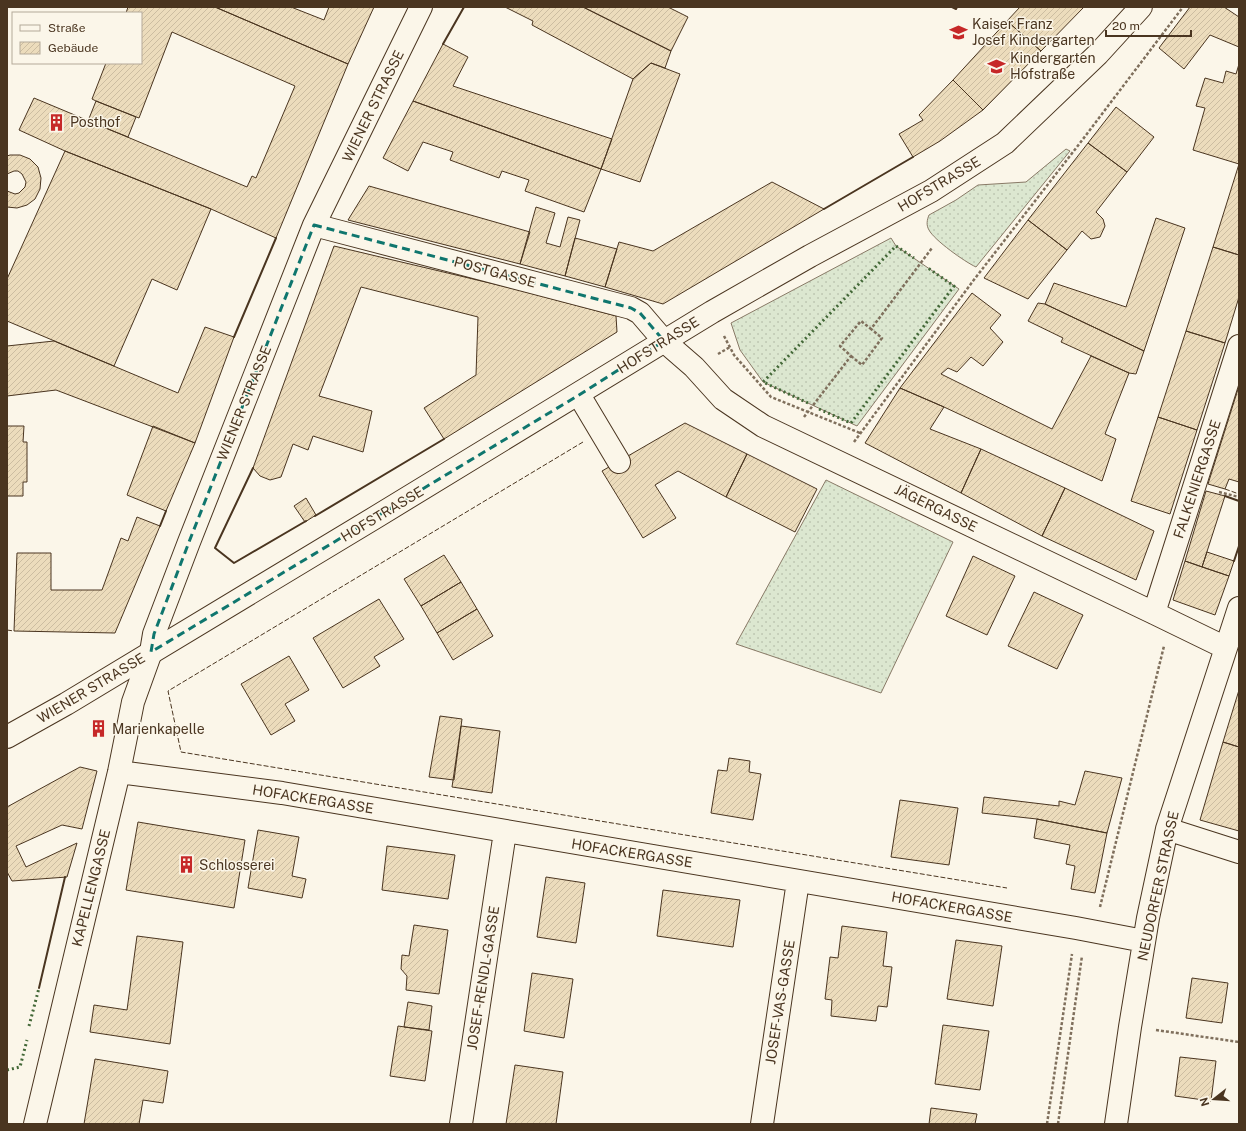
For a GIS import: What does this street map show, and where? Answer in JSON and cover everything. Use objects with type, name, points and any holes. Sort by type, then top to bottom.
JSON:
[{"type":"street","name":"WIENER STRASSE","points":[[7,737],[61,707],[151,652],[154,634],[189,542],[314,225],[421,7]]},
{"type":"street","name":"HOFSTRASSE","points":[[151,652],[712,312],[810,256],[931,191],[1005,143],[1098,54],[1141,7]]},
{"type":"street","name":"POSTGASSE","points":[[314,225],[631,308],[640,313],[664,341]]},
{"type":"street","name":"JÄGERGASSE","points":[[664,341],[694,367],[723,399],[763,426],[1226,648]]},
{"type":"street","name":"FALKENIERGASSE","points":[[1162,617],[1239,346]]},
{"type":"street","points":[[579,394],[618,462]]},
{"type":"street","name":"NEUDORFER STRASSE","points":[[1116,1124],[1130,1026],[1148,918],[1168,829],[1239,608]]},
{"type":"street","name":"KAPELLENGASSE","points":[[35,1124],[119,772],[133,702],[151,652]]},
{"type":"street","name":"HOFACKERGASSE","points":[[119,772],[282,793],[1076,928],[1144,941]]},
{"type":"street","points":[[1168,829],[1239,852]]},
{"type":"street","name":"JOSEF-RENDL-GASSE","points":[[461,1124],[505,832]]},
{"type":"street","name":"JOSEF-VAS-GASSE","points":[[762,1124],[798,881]]},
{"type":"path","points":[[840,462],[973,281],[1183,7]]},
{"type":"path","points":[[871,329],[932,248]]},
{"type":"path","points":[[712,312],[734,355],[771,397],[860,433]]},
{"type":"path","points":[[861,321],[882,338],[862,365],[851,356],[840,346],[861,321]]},
{"type":"path","points":[[788,438],[851,356]]},
{"type":"path","points":[[1047,1124],[1076,928],[1097,921],[1162,617]]},
{"type":"path","points":[[1058,1124],[1083,952]]},
{"type":"path","points":[[1130,1026],[1239,1042]]},
{"type":"highlighted area","points":[[314,225],[631,308],[640,313],[664,341],[579,395],[151,652],[154,634],[189,542]]},
{"type":"green space","points":[[1066,149],[1070,151],[976,267],[950,250],[929,230],[927,222],[929,215],[956,200],[978,185],[1026,182]]},
{"type":"green space","points":[[891,238],[896,246],[959,289],[857,426],[763,382],[740,350],[731,323]]},
{"type":"green space","points":[[826,480],[953,542],[881,693],[736,644]]},
{"type":"building","name":"Posthof","points":[[128,7],[215,7],[348,64],[276,238],[211,209],[65,151],[19,130],[34,98],[247,187],[252,176],[256,178],[295,86],[172,32],[139,118],[96,101],[92,99],[106,64],[142,64],[142,12],[126,12]]},
{"type":"building","points":[[215,7],[291,7],[324,20],[329,7],[374,7],[348,64]]},
{"type":"building","points":[[505,7],[583,7],[671,51],[665,68],[651,63],[633,79],[532,25],[533,21]]},
{"type":"building","points":[[583,7],[668,7],[688,17],[671,51]]},
{"type":"building","points":[[1020,7],[1084,7],[1041,51],[1007,21]]},
{"type":"building","points":[[1190,7],[1224,7],[1239,17],[1239,47],[1210,35],[1184,69],[1159,48]]},
{"type":"building","name":"Kindergarten Hofstraße","points":[[1007,21],[1041,51],[983,110],[953,80]]},
{"type":"building","points":[[443,44],[468,57],[453,86],[612,139],[601,169],[413,101]]},
{"type":"building","points":[[651,63],[680,74],[640,182],[601,169],[633,79]]},
{"type":"building","points":[[1239,64],[1239,164],[1193,150],[1205,108],[1196,106],[1205,78],[1223,83],[1226,71],[1236,74]]},
{"type":"building","points":[[953,80],[983,110],[940,141],[913,157],[899,134],[923,120],[919,115]]},
{"type":"building","points":[[96,101],[136,117],[128,137],[88,121]]},
{"type":"building","points":[[413,101],[601,169],[584,212],[525,191],[529,180],[502,171],[499,178],[450,160],[453,152],[423,142],[408,171],[383,158]]},
{"type":"building","points":[[1116,107],[1154,137],[1127,172],[1088,143]]},
{"type":"building","points":[[1088,143],[1127,172],[1096,212],[1103,219],[1105,226],[1100,237],[1091,239],[1082,231],[1067,250],[1028,220]]},
{"type":"building","points":[[65,151],[211,209],[177,290],[152,279],[114,366],[7,321],[7,279]]},
{"type":"building","points":[[20,155],[30,159],[38,167],[41,178],[40,189],[35,199],[27,205],[17,208],[7,207],[7,191],[15,194],[19,193],[25,187],[26,182],[22,174],[18,171],[7,174],[7,156]]},
{"type":"building","points":[[1239,164],[1239,255],[1213,247]]},
{"type":"building","points":[[772,182],[824,209],[663,304],[605,287],[619,242],[653,251]]},
{"type":"building","points":[[369,186],[530,232],[520,264],[348,220]]},
{"type":"building","points":[[536,207],[555,213],[546,243],[560,247],[568,217],[580,220],[565,276],[520,264]]},
{"type":"building","points":[[1156,218],[1185,228],[1144,351],[1045,304],[1054,283],[1126,307]]},
{"type":"building","points":[[1028,220],[1067,250],[1028,299],[984,278]]},
{"type":"building","points":[[575,238],[617,249],[605,287],[565,276]]},
{"type":"building","points":[[334,246],[515,289],[616,316],[617,332],[444,439],[424,408],[476,375],[478,317],[361,287],[319,396],[372,411],[363,452],[313,436],[308,450],[293,444],[281,477],[270,480],[260,476],[253,468]]},
{"type":"building","points":[[1213,247],[1239,255],[1239,297],[1225,343],[1186,331]]},
{"type":"building","points":[[972,293],[1001,315],[990,328],[1003,342],[983,366],[971,357],[957,372],[948,368],[941,374],[1052,429],[1091,356],[1129,373],[1105,434],[1116,439],[1102,481],[900,388]]},
{"type":"building","points":[[1038,303],[1045,304],[1144,351],[1136,374],[1129,373],[1061,342],[1063,338],[1028,321]]},
{"type":"building","points":[[205,327],[234,337],[195,443],[56,390],[7,396],[7,346],[54,341],[178,393]]},
{"type":"building","points":[[1186,331],[1225,343],[1197,430],[1158,417]]},
{"type":"building","points":[[1239,386],[1239,482],[1229,479],[1225,489],[1208,484]]},
{"type":"building","points":[[900,388],[944,407],[930,429],[981,449],[961,493],[865,443]]},
{"type":"building","points":[[1158,417],[1197,430],[1170,514],[1131,501]]},
{"type":"building","points":[[685,423],[747,454],[726,497],[678,471],[655,485],[676,518],[643,538],[602,471]]},
{"type":"building","points":[[7,426],[24,426],[23,442],[27,442],[27,482],[23,482],[23,496],[7,496]]},
{"type":"building","points":[[153,426],[195,443],[166,511],[127,495]]},
{"type":"building","points":[[981,449],[1065,488],[1042,536],[961,493]]},
{"type":"building","points":[[747,454],[817,489],[795,532],[726,497]]},
{"type":"building","points":[[1065,488],[1154,531],[1136,580],[1042,536]]},
{"type":"building","points":[[1206,491],[1225,496],[1202,567],[1185,561]]},
{"type":"building","points":[[306,498],[316,515],[305,522],[294,506]]},
{"type":"building","points":[[137,517],[160,526],[115,633],[14,631],[17,553],[51,553],[51,590],[102,590],[121,538],[128,541]]},
{"type":"building","points":[[1207,552],[1234,561],[1229,576],[1202,567]]},
{"type":"building","points":[[444,555],[461,582],[421,606],[404,579]]},
{"type":"building","points":[[973,556],[1015,576],[987,635],[946,616]]},
{"type":"building","points":[[1185,561],[1229,576],[1215,615],[1173,600]]},
{"type":"building","points":[[461,582],[477,609],[437,633],[421,606]]},
{"type":"building","points":[[1034,592],[1083,615],[1057,669],[1008,646]]},
{"type":"building","points":[[379,599],[404,639],[374,657],[380,666],[343,688],[313,638]]},
{"type":"building","points":[[477,609],[493,636],[453,660],[437,633]]},
{"type":"building","points":[[289,656],[309,690],[285,704],[295,721],[271,735],[241,684]]},
{"type":"building","points":[[1239,690],[1239,747],[1223,742]]},
{"type":"building","points":[[440,716],[462,719],[454,780],[429,777]]},
{"type":"building","name":"Marienkapelle","points":[[96,726],[102,726],[102,731],[95,731]]},
{"type":"building","points":[[461,726],[500,731],[492,793],[452,787]]},
{"type":"building","points":[[1223,742],[1239,747],[1239,831],[1200,820]]},
{"type":"building","points":[[729,758],[750,761],[749,772],[761,774],[753,820],[711,813],[718,770],[727,771]]},
{"type":"building","points":[[80,767],[97,771],[82,829],[62,825],[16,846],[26,867],[77,843],[67,877],[12,881],[7,872],[7,807]]},
{"type":"building","points":[[1085,771],[1122,778],[1107,833],[1037,819],[982,813],[984,797],[1059,806],[1059,801],[1075,805]]},
{"type":"building","points":[[900,800],[958,808],[949,865],[891,857]]},
{"type":"building","points":[[1037,819],[1107,833],[1095,893],[1071,889],[1075,866],[1066,864],[1070,845],[1034,838]]},
{"type":"building","name":"Schlosserei","points":[[138,822],[245,840],[234,908],[126,890]]},
{"type":"building","points":[[258,830],[299,837],[292,876],[306,879],[302,898],[248,888]]},
{"type":"building","points":[[387,846],[455,855],[448,899],[382,890]]},
{"type":"building","points":[[546,877],[585,883],[576,943],[537,937]]},
{"type":"building","points":[[663,890],[740,900],[733,947],[657,936]]},
{"type":"building","points":[[414,925],[448,930],[439,994],[406,990],[407,976],[401,969],[402,955],[409,956]]},
{"type":"building","points":[[842,926],[887,932],[883,966],[892,967],[887,1007],[878,1006],[876,1021],[831,1016],[832,1000],[825,999],[830,957],[838,958]]},
{"type":"building","points":[[137,936],[183,942],[170,1044],[90,1032],[94,1005],[127,1010]]},
{"type":"building","points":[[956,940],[1002,946],[993,1006],[947,999]]},
{"type":"building","points":[[532,973],[573,979],[564,1038],[524,1031]]},
{"type":"building","points":[[1192,978],[1228,983],[1222,1023],[1186,1018]]},
{"type":"building","points":[[408,1002],[432,1006],[429,1030],[404,1027]]},
{"type":"building","points":[[943,1025],[989,1031],[980,1090],[935,1084]]},
{"type":"building","points":[[398,1026],[432,1031],[425,1081],[390,1076]]},
{"type":"building","points":[[1180,1057],[1216,1061],[1211,1101],[1175,1096]]},
{"type":"building","points":[[95,1059],[168,1071],[163,1103],[143,1100],[139,1124],[84,1124]]},
{"type":"building","points":[[515,1065],[563,1072],[556,1124],[506,1124]]},
{"type":"building","points":[[931,1108],[977,1114],[975,1124],[929,1124]]},
{"type":"hedge","points":[[808,403],[763,382],[896,246],[914,258]]},
{"type":"hedge","points":[[819,409],[851,423],[954,286],[928,268]]},
{"type":"hedge","points":[[29,1026],[39,988]]},
{"type":"hedge","points":[[7,1070],[20,1067],[27,1040]]},
{"type":"fence","points":[[583,442],[168,691],[181,752],[1007,888]]},
{"type":"fence","points":[[1225,489],[1239,494]]},
{"type":"fence","points":[[7,630],[14,631]]},
{"type":"wall","points":[[443,44],[464,7]]},
{"type":"wall","points":[[952,7],[956,9],[957,7]]},
{"type":"wall","points":[[824,209],[913,157]]},
{"type":"wall","points":[[234,337],[276,238]]},
{"type":"wall","points":[[315,516],[444,439]]},
{"type":"wall","points":[[253,468],[215,548],[234,563],[306,521]]},
{"type":"wall","points":[[1225,496],[1239,501]]},
{"type":"wall","points":[[160,526],[166,511]]},
{"type":"wall","points":[[1234,561],[1239,546]]},
{"type":"wall","points":[[39,988],[65,877]]},
{"type":"place","name":"Kaiser Franz Josef Kindergarten","points":[[959,32]]},
{"type":"place","name":"Kindergarten Hofstraße","points":[[997,66]]},
{"type":"place","name":"Posthof","points":[[57,122]]},
{"type":"place","name":"Marienkapelle","points":[[99,729]]},
{"type":"place","name":"Schlosserei","points":[[186,865]]}]
